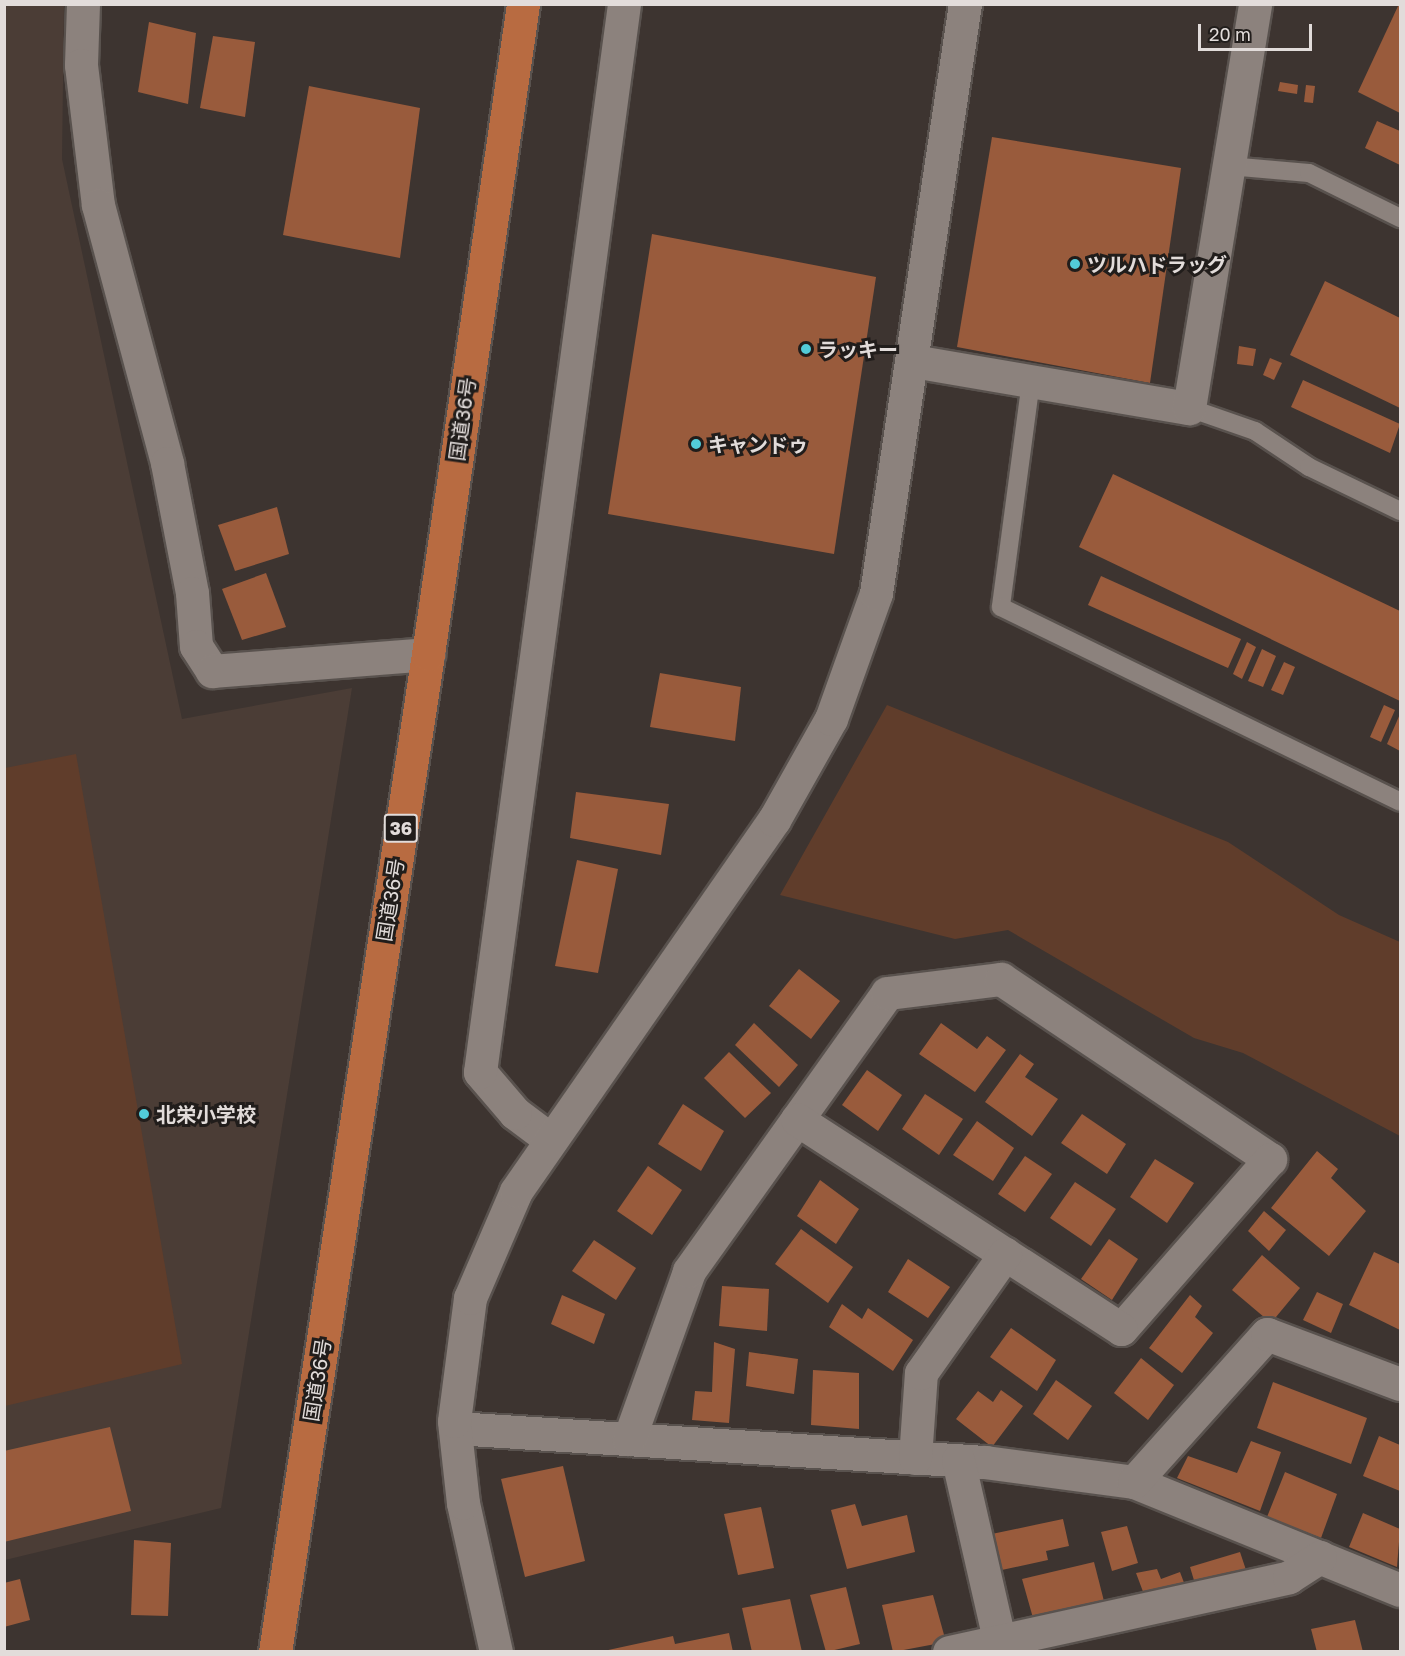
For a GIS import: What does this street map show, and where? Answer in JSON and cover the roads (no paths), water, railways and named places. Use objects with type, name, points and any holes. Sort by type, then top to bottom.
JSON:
[{"type":"highway","name":"国道36号","points":[[275,1652],[428,654],[523,4]]},
{"type":"street","points":[[83,4],[81,65],[98,205],[167,463],[192,593],[196,646],[212,671],[428,654]]},
{"type":"street","points":[[551,1140],[514,1113],[480,1072],[624,4]]},
{"type":"street","points":[[496,1652],[464,1503],[454,1428],[470,1298],[516,1191],[774,820],[831,719],[876,593],[964,4]]},
{"type":"street","points":[[912,361],[1189,408],[1255,4]]},
{"type":"street","points":[[629,1439],[689,1271],[886,993],[1001,979],[1270,1159],[1121,1329],[797,1119]]},
{"type":"street","points":[[915,1458],[921,1373],[1005,1254]]},
{"type":"street","points":[[1134,1482],[1267,1334],[1401,1384]]},
{"type":"street","points":[[454,1428],[957,1460],[1134,1482],[1401,1590]]},
{"type":"street","points":[[957,1460],[1001,1646]]},
{"type":"street","points":[[950,1652],[1001,1646],[1289,1577],[1320,1557]]},
{"type":"lane","points":[[1229,165],[1309,173],[1401,218]]},
{"type":"lane","points":[[1031,381],[1002,607],[1401,802]]},
{"type":"lane","points":[[1189,408],[1256,431],[1308,467],[1401,511]]},
{"type":"place","name":"ツルハドラッグ","points":[[1075,264]]},
{"type":"place","name":"ラッキー","points":[[806,349]]},
{"type":"place","name":"キャンドゥ","points":[[696,444]]},
{"type":"place","name":"北栄小学校","points":[[144,1114]]}]
